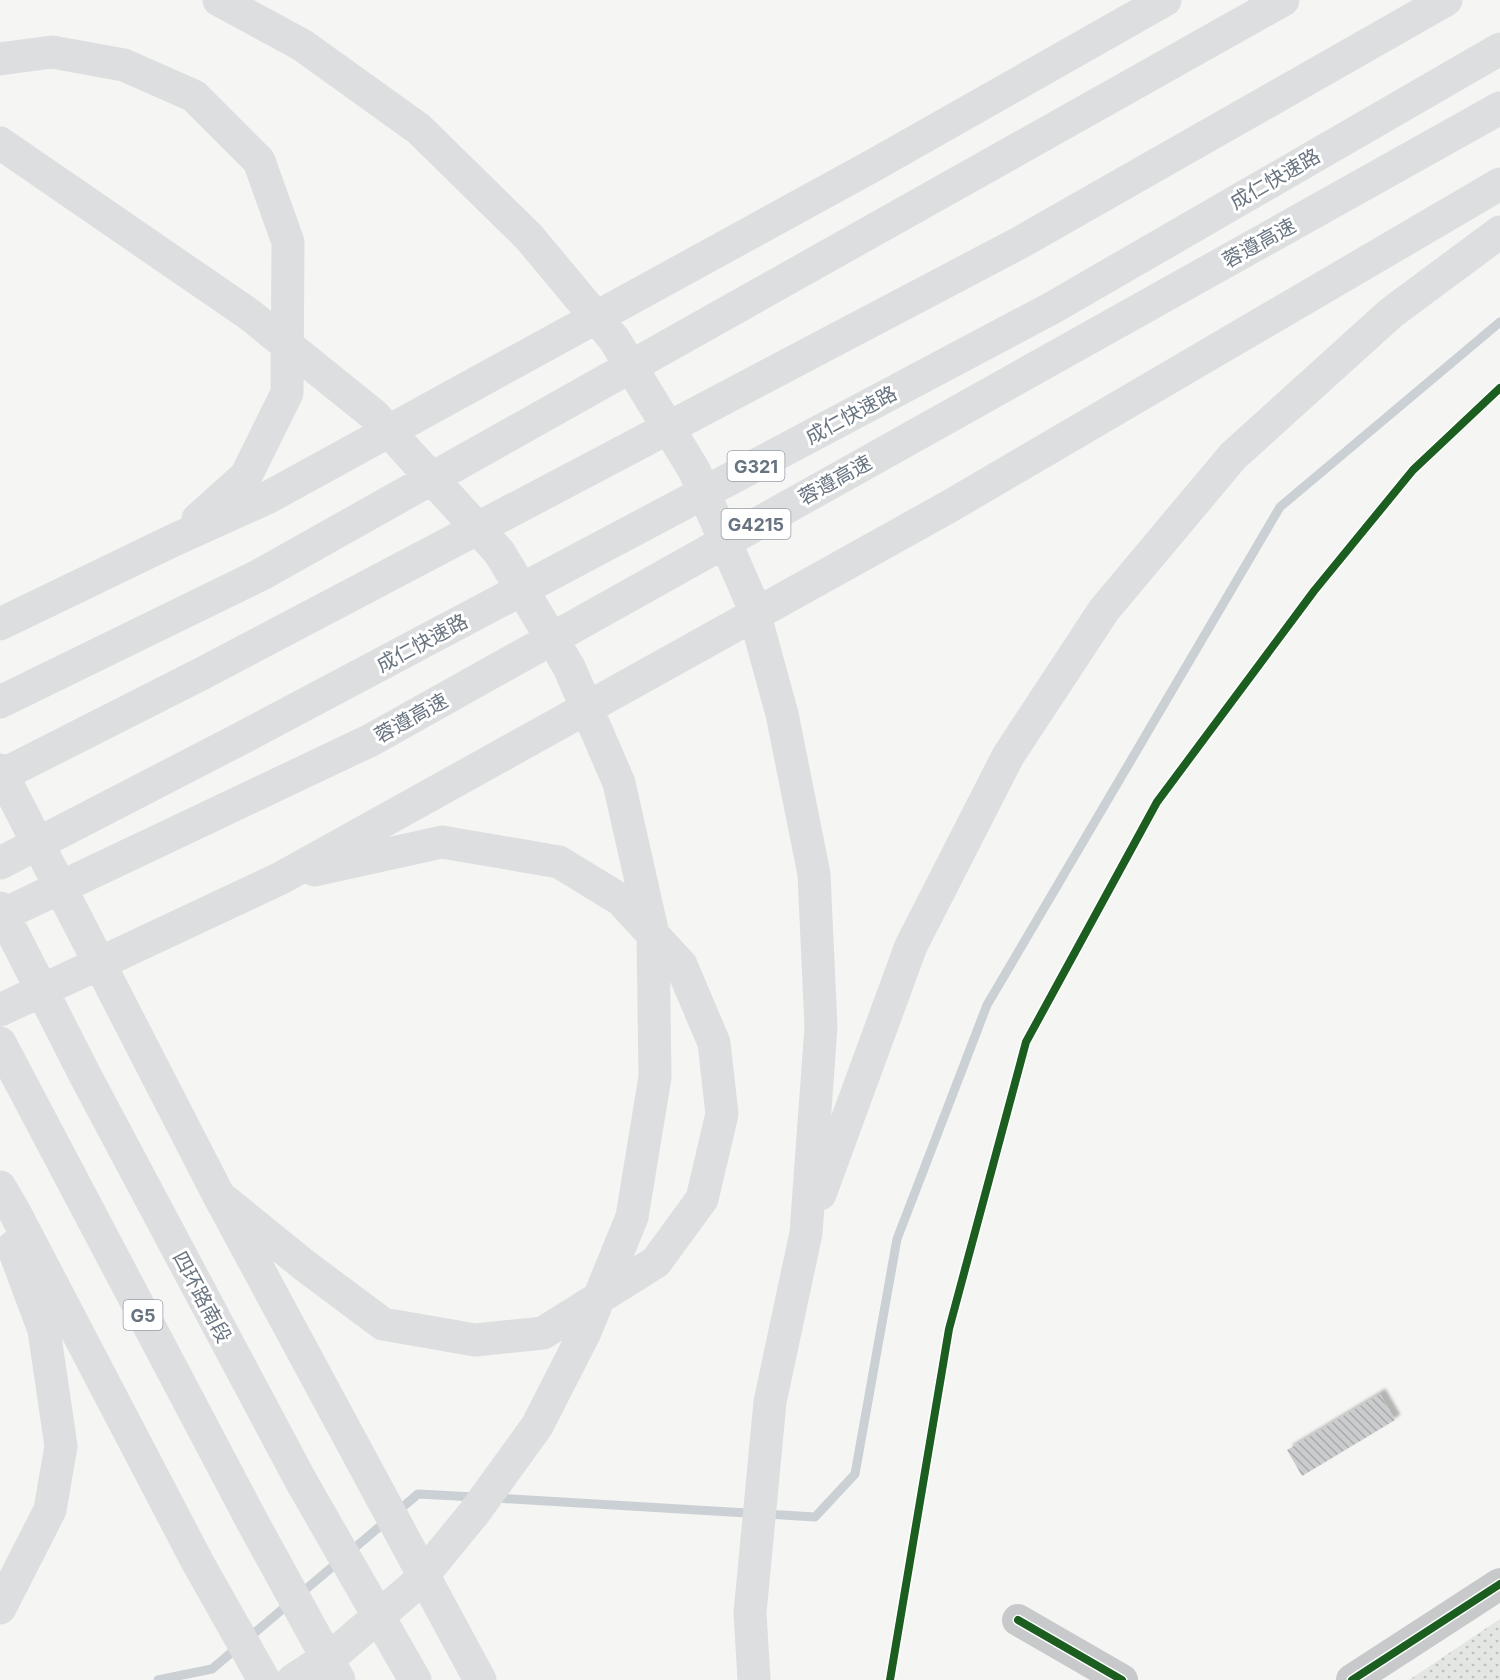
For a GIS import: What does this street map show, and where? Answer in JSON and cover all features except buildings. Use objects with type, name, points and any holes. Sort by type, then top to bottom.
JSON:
[{"type":"highway","points":[[219,0],[302,45],[419,129],[529,237],[614,339],[694,470],[751,601],[782,714],[814,874],[821,1027],[806,1233],[770,1402],[750,1613],[754,1680]]},
{"type":"highway","points":[[0,624],[278,492],[874,165],[1165,0]]},
{"type":"highway","points":[[0,702],[260,576],[1283,0]]},
{"type":"highway","points":[[0,776],[203,673],[1021,242],[1446,0]]},
{"type":"highway","name":"成仁快速路","points":[[0,863],[260,729],[1052,308],[1500,48]]},
{"type":"highway","points":[[0,59],[52,52],[124,65],[194,96],[259,161],[288,242],[287,393],[246,476],[174,540]]},
{"type":"highway","name":"蓉遵高速","points":[[0,916],[371,740],[1500,108]]},
{"type":"highway","points":[[0,143],[250,315],[374,415],[499,552],[569,667],[619,783],[653,934],[655,1077],[632,1217],[585,1332],[537,1426],[474,1513],[415,1585],[339,1650],[293,1680]]},
{"type":"highway","points":[[0,1010],[281,878],[950,506],[1500,184]]},
{"type":"highway","points":[[806,1233],[911,946],[1008,756],[1104,610],[1233,456],[1391,313],[1500,232]]},
{"type":"highway","points":[[0,770],[219,1196],[480,1680]]},
{"type":"highway","points":[[219,1196],[304,1265],[383,1324],[475,1340],[543,1333],[656,1262],[702,1199],[722,1114],[714,1043],[681,965],[621,900],[559,862],[442,842],[281,878]]},
{"type":"highway","name":"四环路南段","points":[[0,908],[86,1077],[301,1481],[415,1680]]},
{"type":"highway","name":"G5","points":[[0,1044],[252,1521],[339,1680]]},
{"type":"highway","points":[[0,1187],[198,1563],[264,1680]]},
{"type":"highway","points":[[0,1215],[44,1330],[61,1446],[50,1510],[0,1608]]},
{"type":"street","points":[[1352,1680],[1500,1584]]},
{"type":"street","points":[[1018,1620],[1122,1680]]},
{"type":"shaded area","points":[[1500,1619],[1500,1680],[1409,1680]]},
{"type":"waterway","points":[[495,1498],[815,1517],[855,1474],[897,1239],[987,1005],[1280,507],[1500,322]]},
{"type":"waterway","points":[[158,1680],[212,1669],[418,1494],[475,1497]]},
{"type":"cycle path","points":[[890,1680],[949,1329],[1026,1042],[1157,802],[1314,591],[1413,470],[1500,388]]},
{"type":"cycle path","points":[[1352,1680],[1500,1584]]},
{"type":"cycle path","points":[[1018,1620],[1122,1680]]}]
